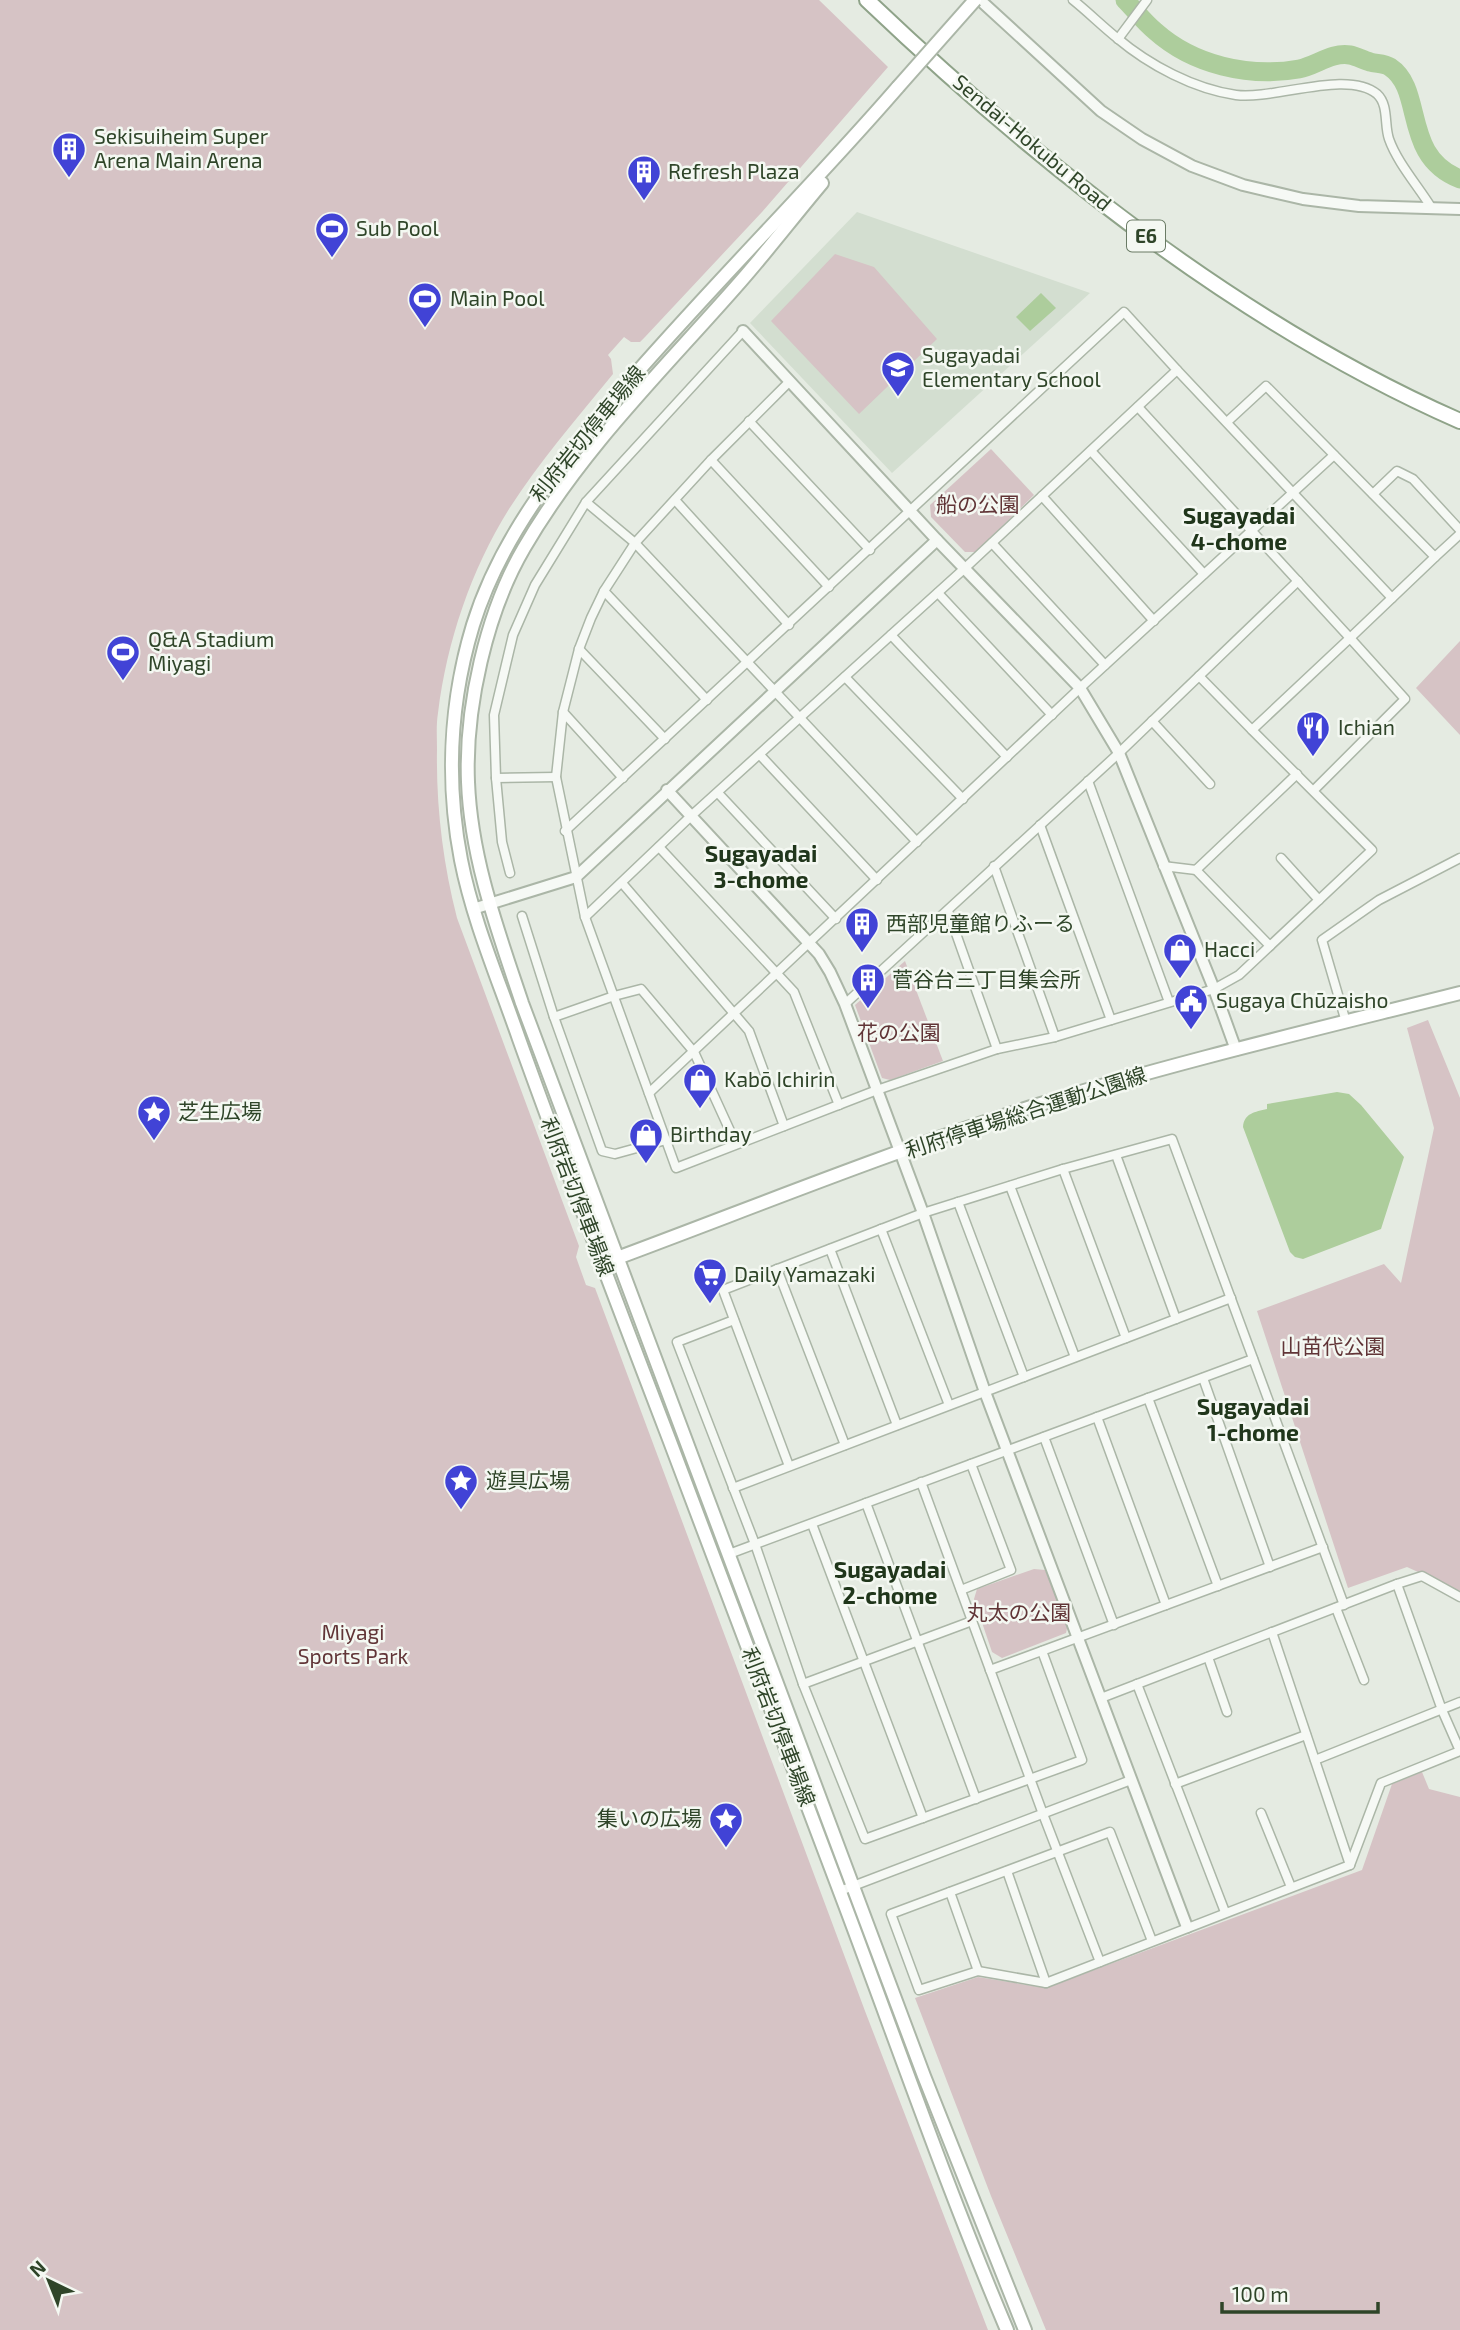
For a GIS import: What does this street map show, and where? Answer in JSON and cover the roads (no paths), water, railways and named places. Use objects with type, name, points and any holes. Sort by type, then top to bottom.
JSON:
[{"type":"highway","name":"Sendai-Hokubu Road","points":[[867,0],[907,39],[987,108],[1074,181],[1142,233],[1294,334],[1366,375],[1460,421]]},
{"type":"main road","name":"利府岩切停車場線","points":[[975,0],[850,142],[673,331],[538,493],[510,539],[474,624],[459,682],[451,773],[462,865],[474,909],[537,1089],[950,2188],[1007,2330]]},
{"type":"main road","name":"利府岩切停車場線","points":[[850,142],[828,175],[741,281],[687,339],[588,455],[542,519],[514,568],[487,637],[475,685],[469,728],[468,784],[477,851],[489,905],[522,1003],[929,2088],[1025,2330]]},
{"type":"main road","name":"利府停車場総合運動公園線","points":[[602,1264],[1032,1107],[1236,1050],[1460,993]]},
{"type":"street","points":[[980,0],[1101,111],[1142,139],[1192,166],[1243,185],[1303,199],[1359,206],[1460,209]]},
{"type":"street","points":[[1073,0],[1118,39],[1177,76],[1236,94],[1268,95],[1343,83],[1376,94],[1383,103],[1385,125],[1395,152],[1431,207]]},
{"type":"street","points":[[1118,39],[1145,2]]},
{"type":"street","points":[[565,831],[1124,312],[1392,598]]},
{"type":"street","points":[[510,873],[502,842],[494,715],[513,635],[535,585],[586,502],[743,331],[937,540],[1080,688],[1119,753],[1236,1050]]},
{"type":"street","points":[[585,917],[691,816],[938,593],[1177,370]]},
{"type":"street","points":[[790,382],[711,460],[635,543],[604,591],[579,649],[564,712],[556,777],[565,831],[585,917],[676,1168],[877,1090],[998,1049],[1055,1037],[1214,989],[1238,975],[1320,900],[1372,850],[1199,676]]},
{"type":"street","points":[[1227,422],[1266,386],[1435,557]]},
{"type":"street","points":[[1138,407],[1405,699],[1314,790]]},
{"type":"street","points":[[749,421],[870,550]]},
{"type":"street","points":[[1091,451],[1204,574]]},
{"type":"street","points":[[649,1093],[1080,688],[1334,455]]},
{"type":"street","points":[[711,460],[829,587]]},
{"type":"street","points":[[1252,730],[1460,532],[1413,479],[1397,471],[1373,494]]},
{"type":"street","points":[[1042,496],[1154,621]]},
{"type":"street","points":[[675,500],[789,625]]},
{"type":"street","points":[[586,502],[635,543],[917,842]]},
{"type":"street","points":[[474,909],[576,877],[937,540]]},
{"type":"street","points":[[992,543],[1105,665]]},
{"type":"street","points":[[845,1004],[1119,753],[1298,581]]},
{"type":"street","points":[[604,591],[707,700]]},
{"type":"street","points":[[938,593],[1052,715]]},
{"type":"street","points":[[891,635],[1007,757]]},
{"type":"street","points":[[579,649],[666,739]]},
{"type":"street","points":[[845,677],[963,799]]},
{"type":"street","points":[[564,712],[623,778]]},
{"type":"street","points":[[1152,721],[1210,784]]},
{"type":"street","points":[[760,755],[877,880]]},
{"type":"street","points":[[1196,870],[1297,774]]},
{"type":"street","points":[[496,778],[556,777]]},
{"type":"street","points":[[1088,781],[1169,1002]]},
{"type":"street","points":[[667,790],[809,944],[830,972],[845,1004],[923,1213],[985,1392],[1186,1927]]},
{"type":"street","points":[[718,793],[836,919]]},
{"type":"street","points":[[1040,825],[1111,1020]]},
{"type":"street","points":[[660,847],[794,992],[839,1105]]},
{"type":"street","points":[[1281,858],[1320,900]]},
{"type":"street","points":[[1346,1022],[1322,940],[1379,900],[1460,858]]},
{"type":"street","points":[[994,866],[1055,1037]]},
{"type":"street","points":[[1163,866],[1196,870],[1270,946]]},
{"type":"street","points":[[622,883],[750,1031],[784,1126]]},
{"type":"street","points":[[948,911],[998,1049]]},
{"type":"street","points":[[522,916],[554,1017],[602,1151],[615,1154],[666,1140]]},
{"type":"street","points":[[554,1017],[640,989],[694,1052],[737,1144]]},
{"type":"street","points":[[789,1466],[723,1290],[923,1213],[1063,1169],[1172,1139],[1323,1547],[1364,1680]]},
{"type":"street","points":[[1116,1155],[1176,1319]]},
{"type":"street","points":[[1063,1169],[1126,1338]]},
{"type":"street","points":[[1010,1186],[1075,1357]]},
{"type":"street","points":[[958,1202],[1024,1377]]},
{"type":"street","points":[[881,1229],[948,1405]]},
{"type":"street","points":[[830,1249],[897,1425]]},
{"type":"street","points":[[777,1269],[845,1445]]},
{"type":"street","points":[[733,1488],[1231,1298]]},
{"type":"street","points":[[734,1320],[677,1342],[755,1544],[803,1684],[864,1839],[1082,1760],[1042,1651]]},
{"type":"street","points":[[729,1554],[1254,1359]]},
{"type":"street","points":[[1203,1378],[1270,1567]]},
{"type":"street","points":[[1148,1398],[1218,1586]]},
{"type":"street","points":[[1097,1417],[1166,1605]]},
{"type":"street","points":[[1044,1437],[1114,1625]]},
{"type":"street","points":[[961,1590],[1011,1570],[971,1464]]},
{"type":"street","points":[[921,1482],[1100,1962]]},
{"type":"street","points":[[866,1503],[976,1799]]},
{"type":"street","points":[[812,1524],[923,1818]]},
{"type":"street","points":[[990,1670],[1323,1547]]},
{"type":"street","points":[[1101,1698],[1422,1576],[1460,1597]]},
{"type":"street","points":[[1152,1941],[1110,1832],[891,1914],[919,1990],[978,1971],[1046,1983],[1350,1864],[1381,1783],[1460,1751],[1442,1710],[1396,1584]]},
{"type":"street","points":[[803,1684],[972,1621]]},
{"type":"street","points":[[1272,1632],[1350,1864]]},
{"type":"street","points":[[1208,1657],[1227,1712]]},
{"type":"street","points":[[1137,1684],[1224,1912]]},
{"type":"street","points":[[1315,1760],[1460,1702]]},
{"type":"street","points":[[1175,1784],[1306,1735]]},
{"type":"street","points":[[840,1891],[1131,1780]]},
{"type":"street","points":[[1261,1813],[1291,1887]]},
{"type":"street","points":[[1007,1871],[1046,1983]]},
{"type":"street","points":[[950,1892],[978,1971]]},
{"type":"waterway","points":[[1125,0],[1170,43],[1186,53],[1222,66],[1261,72],[1280,71],[1299,69],[1343,55],[1390,67],[1401,77],[1421,140],[1429,155],[1441,169],[1460,179]]},
{"type":"place","name":"Sekisuiheim Super Arena Main Arena","points":[[69,179]]},
{"type":"place","name":"Refresh Plaza","points":[[644,202]]},
{"type":"place","name":"Sub Pool","points":[[332,259]]},
{"type":"place","name":"Main Pool","points":[[425,329]]},
{"type":"place","name":"Sugayadai Elementary School","points":[[898,398]]},
{"type":"place","name":"Q&A Stadium Miyagi","points":[[123,682]]},
{"type":"place","name":"Ichian","points":[[1313,758]]},
{"type":"place","name":"西部児童館りふーる","points":[[862,954]]},
{"type":"place","name":"Hacci","points":[[1180,980]]},
{"type":"place","name":"菅谷台三丁目集会所","points":[[868,1010]]},
{"type":"place","name":"Sugaya Chūzaisho","points":[[1191,1031]]},
{"type":"place","name":"Kabō Ichirin","points":[[700,1110]]},
{"type":"place","name":"芝生広場","points":[[154,1142]]},
{"type":"place","name":"Birthday","points":[[646,1165]]},
{"type":"place","name":"Daily Yamazaki","points":[[710,1305]]},
{"type":"place","name":"遊具広場","points":[[461,1511]]},
{"type":"place","name":"集いの広場","points":[[726,1849]]},
{"type":"district","name":"Sugayadai 4-chome","points":[[1239,529]]},
{"type":"district","name":"Sugayadai 3-chome","points":[[761,867]]},
{"type":"district","name":"Sugayadai 1-chome","points":[[1253,1420]]},
{"type":"district","name":"Sugayadai 2-chome","points":[[890,1583]]},
{"type":"park label","name":"船の公園","points":[[978,505]]},
{"type":"park label","name":"花の公園","points":[[899,1033]]},
{"type":"park label","name":"山苗代公園","points":[[1333,1347]]},
{"type":"park label","name":"丸太の公園","points":[[1019,1613]]},
{"type":"park label","name":"Miyagi Sports Park","points":[[353,1645]]}]
